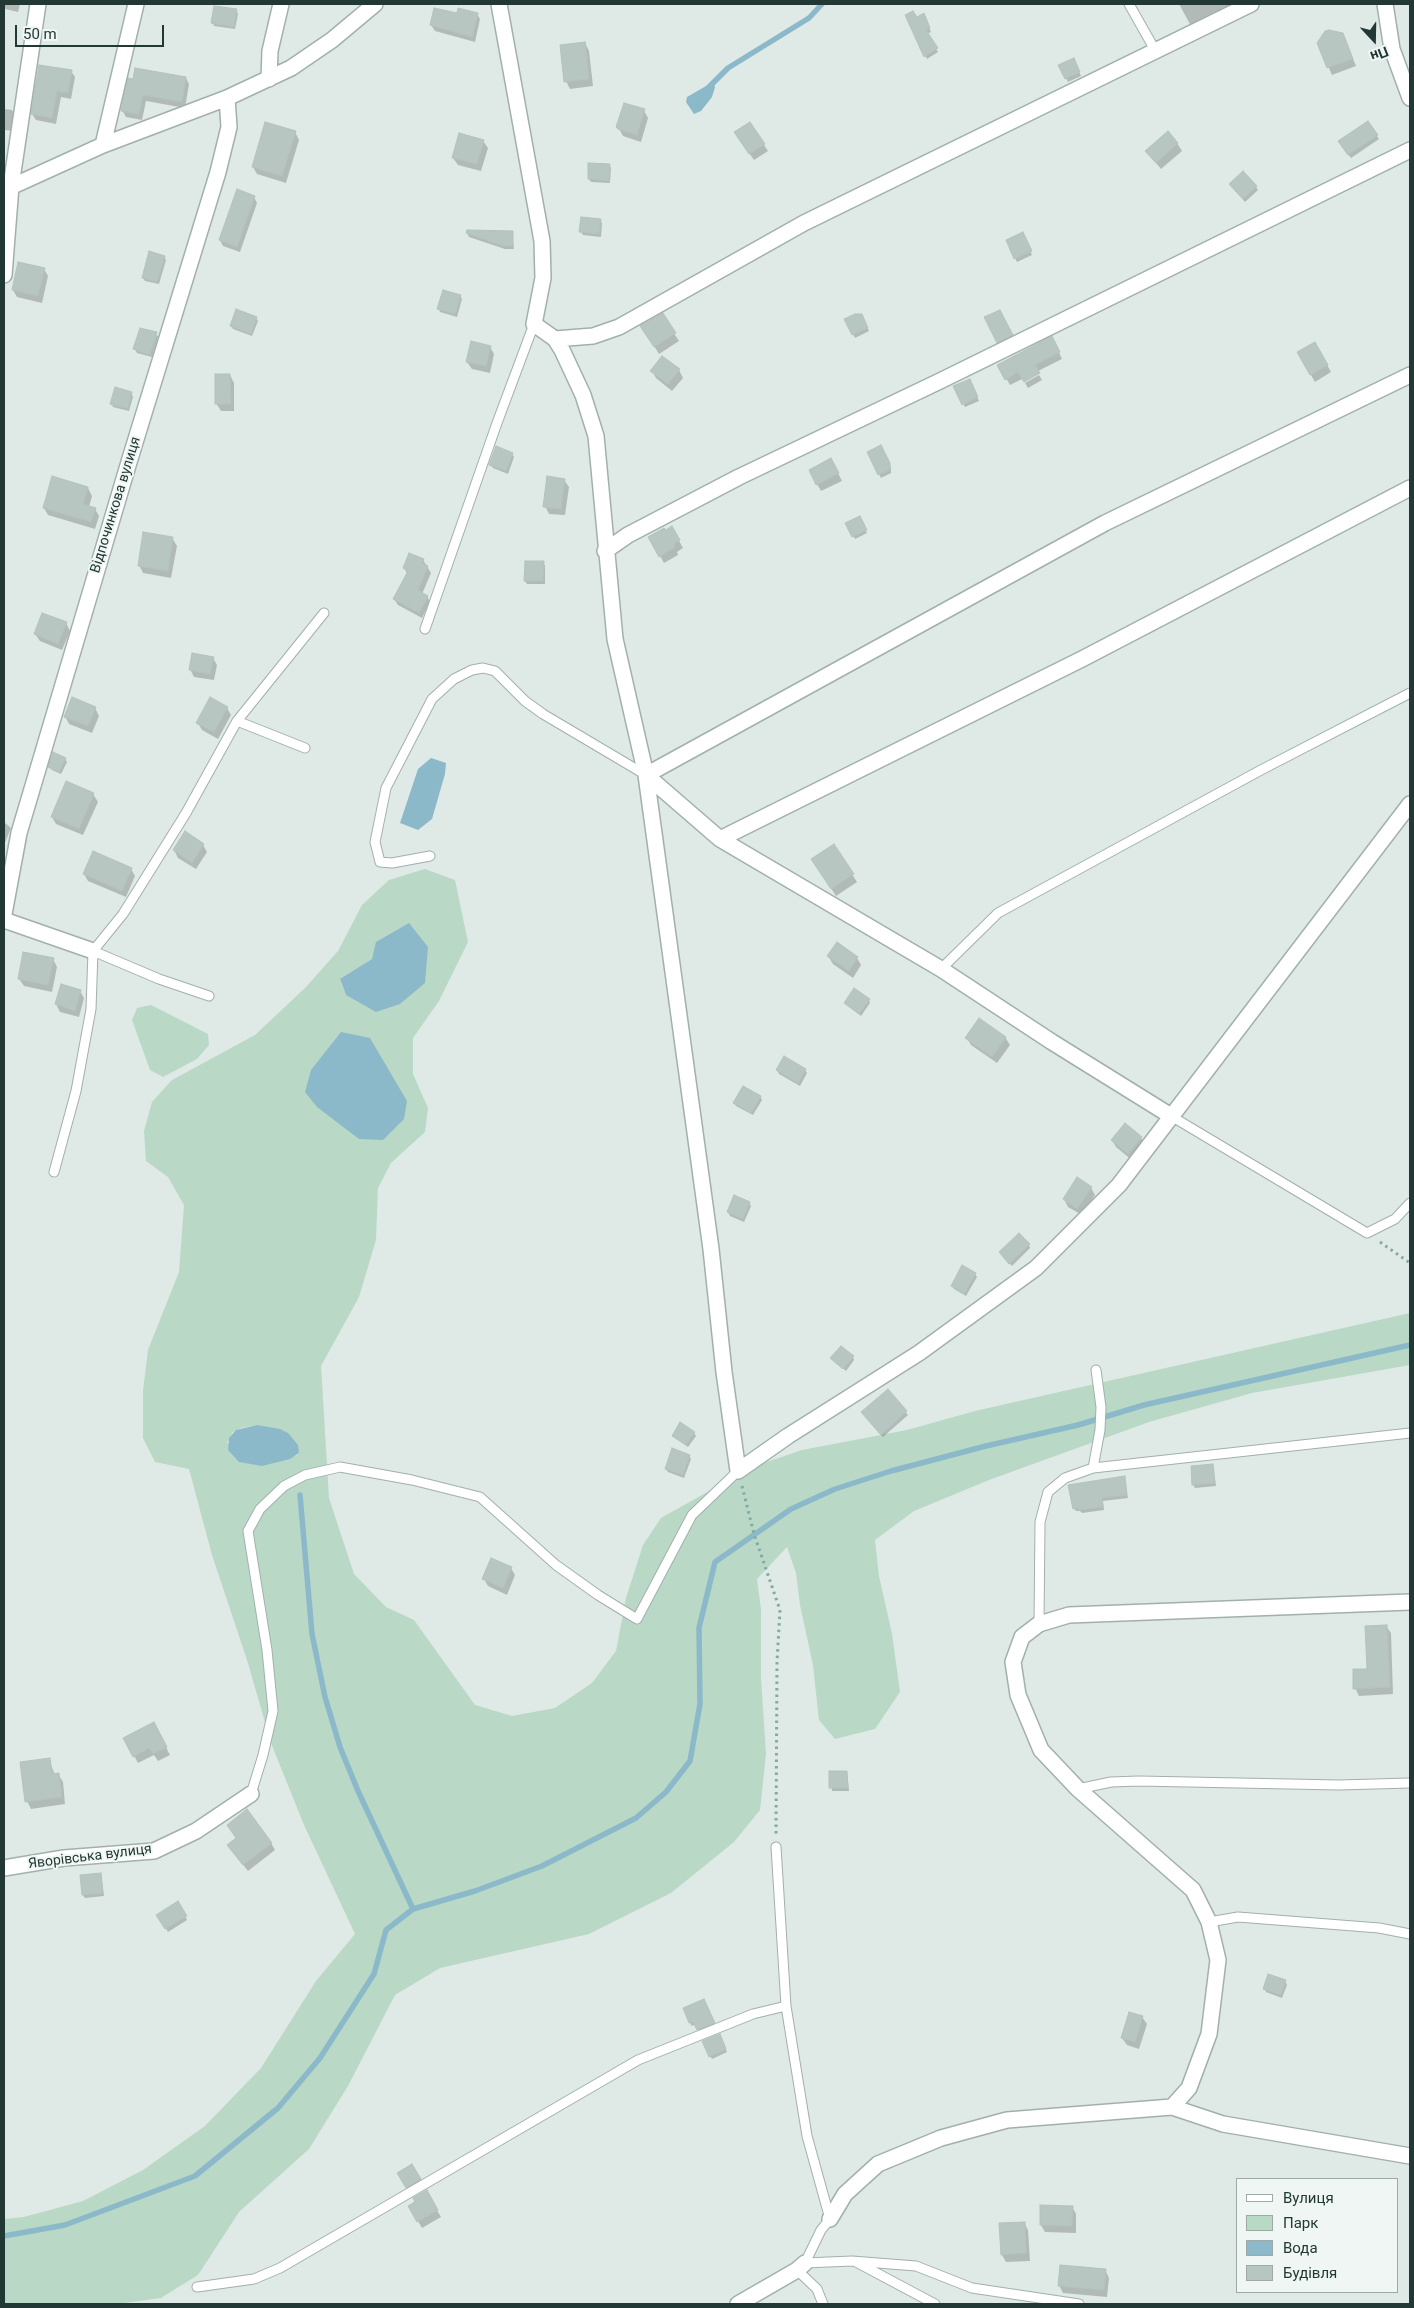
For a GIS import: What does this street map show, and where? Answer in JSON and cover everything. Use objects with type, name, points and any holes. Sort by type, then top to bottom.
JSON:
[{"type":"street","points":[[4,275],[7,188],[38,4]]},
{"type":"street","points":[[103,144],[136,4]]},
{"type":"street","points":[[269,79],[270,51],[281,4]]},
{"type":"street","points":[[7,188],[103,144],[227,98],[269,79],[314,54],[375,4]]},
{"type":"street","points":[[499,4],[542,241],[542,278],[534,324],[555,339],[583,395],[595,431],[605,551],[615,639],[646,774],[711,1249],[724,1372],[738,1471],[788,1436],[919,1353],[1036,1268],[1119,1186],[1410,804]]},
{"type":"street","points":[[555,339],[592,336],[619,327],[804,223],[1251,4]]},
{"type":"street","points":[[1385,4],[1392,49],[1410,98]]},
{"type":"street","name":"Відпочинкова вулиця","points":[[4,914],[21,824],[218,172],[229,127],[227,98]]},
{"type":"street","points":[[605,551],[628,535],[739,477],[940,382],[1410,150]]},
{"type":"street","points":[[646,774],[1105,523],[1410,375]]},
{"type":"street","points":[[720,839],[1082,659],[1410,488]]},
{"type":"street","points":[[646,774],[720,839],[941,969],[1052,1042],[1171,1116]]},
{"type":"street","points":[[4,920],[92,951]]},
{"type":"street","points":[[1172,2107],[1189,2088],[1209,2034],[1218,1960],[1210,1922],[1193,1890],[1078,1789],[1041,1750],[1018,1695],[1013,1662],[1022,1636],[1039,1624],[1070,1615],[1410,1602]]},
{"type":"street","name":"Яворівська вулиця","points":[[4,1868],[64,1858],[154,1851],[196,1830],[250,1794]]},
{"type":"street","points":[[830,2219],[845,2194],[878,2164],[941,2138],[1007,2120],[1172,2107],[1223,2124],[1410,2156]]},
{"type":"street","points":[[738,2304],[801,2267]]},
{"type":"lane","points":[[1129,4],[1155,50]]},
{"type":"lane","points":[[425,629],[497,423],[534,324]]},
{"type":"lane","points":[[54,1172],[76,1091],[91,1009],[92,951],[123,914],[186,813],[237,721],[324,613]]},
{"type":"lane","points":[[430,856],[392,863],[380,862],[375,842],[386,788],[432,699],[454,678],[472,670],[484,668],[495,671],[524,701],[543,714],[646,774]]},
{"type":"lane","points":[[941,969],[998,913],[1261,770],[1410,693]]},
{"type":"lane","points":[[237,721],[305,748]]},
{"type":"lane","points":[[92,951],[159,979],[209,996]]},
{"type":"lane","points":[[1171,1116],[1367,1233],[1395,1219],[1410,1203]]},
{"type":"lane","points":[[1093,1468],[1100,1430],[1101,1407],[1096,1370]]},
{"type":"lane","points":[[1039,1624],[1040,1522],[1048,1492],[1065,1478],[1093,1468],[1410,1433]]},
{"type":"lane","points":[[250,1794],[263,1755],[273,1711],[267,1650],[248,1531],[260,1509],[284,1486],[305,1475],[340,1467],[412,1480],[480,1497],[556,1564],[598,1595],[637,1619],[692,1515],[738,1471]]},
{"type":"lane","points":[[1078,1789],[1111,1782],[1138,1781],[1339,1786],[1410,1783]]},
{"type":"lane","points":[[776,1847],[786,2006],[807,2136],[830,2219],[821,2230],[801,2267]]},
{"type":"lane","points":[[1210,1922],[1238,1917],[1379,1928],[1410,1934]]},
{"type":"lane","points":[[197,2287],[254,2279],[280,2268],[638,2060],[753,2014],[786,2006]]},
{"type":"lane","points":[[801,2267],[852,2261],[916,2266],[972,2288],[1079,2304]]},
{"type":"lane","points":[[852,2261],[935,2304]]},
{"type":"lane","points":[[801,2267],[817,2289],[823,2304]]},
{"type":"path","points":[[1367,1233],[1410,1263]]},
{"type":"path","points":[[738,1471],[754,1534],[780,1610],[777,1662],[776,1847]]},
{"type":"green space","points":[[425,869],[455,880],[468,942],[439,1001],[413,1038],[413,1074],[428,1108],[425,1132],[391,1163],[378,1188],[376,1240],[359,1297],[321,1366],[329,1498],[354,1574],[386,1607],[414,1620],[475,1705],[512,1716],[555,1708],[592,1683],[616,1651],[626,1598],[643,1545],[661,1518],[752,1467],[802,1450],[907,1430],[975,1411],[1410,1313],[1410,1365],[1252,1393],[1149,1422],[989,1480],[914,1511],[875,1540],[879,1576],[892,1634],[900,1692],[875,1729],[835,1739],[819,1720],[813,1665],[800,1605],[796,1573],[787,1547],[757,1579],[761,1609],[761,1678],[766,1754],[760,1810],[734,1842],[671,1893],[589,1934],[440,1968],[395,1995],[348,2086],[309,2149],[239,2212],[198,2275],[161,2298],[117,2304],[4,2304],[4,2219],[24,2217],[83,2201],[143,2170],[205,2126],[261,2068],[316,1981],[355,1934],[304,1825],[271,1743],[247,1660],[212,1555],[189,1469],[155,1462],[143,1438],[143,1391],[148,1350],[179,1272],[184,1205],[168,1177],[146,1161],[144,1131],[152,1102],[172,1080],[255,1035],[306,987],[338,951],[362,905],[389,880]],"holes":[[[372,959],[346,995],[340,980]],[[257,1425],[299,1451],[299,1453],[296,1456],[227,1443],[233,1432],[241,1428]]]},
{"type":"green space","points":[[151,1005],[208,1034],[209,1045],[197,1059],[163,1077],[150,1070],[132,1020],[137,1008]]},
{"type":"water","points":[[713,82],[715,87],[712,97],[701,111],[694,114],[686,102],[687,97]]},
{"type":"water","points":[[431,758],[446,763],[445,774],[432,819],[418,830],[400,823],[418,769]]},
{"type":"water","points":[[409,923],[428,947],[425,983],[400,1004],[376,1012],[346,995],[340,979],[372,959],[376,942]]},
{"type":"water","points":[[341,1032],[370,1038],[407,1101],[404,1119],[383,1140],[359,1139],[317,1107],[305,1092],[311,1070]]},
{"type":"water","points":[[257,1425],[280,1429],[288,1433],[298,1445],[299,1453],[290,1459],[262,1466],[239,1462],[228,1450],[229,1438],[236,1430]]},
{"type":"building","points":[[214,6],[237,9],[234,27],[211,23]]},
{"type":"building","points":[[434,8],[457,13],[458,8],[478,13],[472,37],[430,25]]},
{"type":"building","points":[[913,11],[917,17],[924,13],[930,28],[926,30],[938,48],[924,57],[905,15]]},
{"type":"building","points":[[1325,31],[1343,33],[1353,59],[1327,68],[1317,43]]},
{"type":"building","points":[[585,42],[589,79],[564,82],[560,45]]},
{"type":"building","points":[[1074,58],[1080,72],[1065,79],[1058,65]]},
{"type":"building","points":[[39,65],[72,70],[68,93],[57,91],[52,118],[31,114]]},
{"type":"building","points":[[135,68],[186,77],[182,102],[143,95],[139,114],[121,111],[128,78],[133,79]]},
{"type":"building","points":[[624,103],[645,109],[637,135],[616,127]]},
{"type":"building","points":[[1368,121],[1378,135],[1348,155],[1338,141]]},
{"type":"building","points":[[265,122],[296,131],[282,176],[252,167]]},
{"type":"building","points":[[750,122],[765,144],[749,154],[734,132]]},
{"type":"building","points":[[1168,131],[1178,143],[1156,163],[1145,151]]},
{"type":"building","points":[[459,133],[484,140],[477,164],[452,158]]},
{"type":"building","points":[[588,163],[610,164],[609,181],[588,179]]},
{"type":"building","points":[[1243,171],[1257,186],[1243,199],[1229,184]]},
{"type":"building","points":[[237,189],[255,196],[237,247],[219,240]]},
{"type":"building","points":[[581,217],[601,219],[599,234],[579,232]]},
{"type":"building","points":[[467,230],[513,231],[513,246],[503,246],[466,233]]},
{"type":"building","points":[[1023,232],[1032,251],[1014,259],[1006,240]]},
{"type":"building","points":[[149,251],[165,256],[157,282],[142,278]]},
{"type":"building","points":[[18,262],[45,268],[38,296],[12,290]]},
{"type":"building","points":[[443,290],[461,295],[455,314],[437,309]]},
{"type":"building","points":[[236,309],[257,317],[251,334],[230,326]]},
{"type":"building","points":[[1000,310],[1013,335],[997,343],[984,317]]},
{"type":"building","points":[[663,313],[676,333],[654,347],[640,326]]},
{"type":"building","points":[[855,314],[862,314],[868,328],[852,335],[844,319]]},
{"type":"building","points":[[140,328],[157,332],[150,355],[133,349]]},
{"type":"building","points":[[1052,336],[1060,352],[1035,365],[1040,373],[1024,382],[1018,372],[1005,380],[997,365]]},
{"type":"building","points":[[471,341],[491,346],[486,366],[466,362]]},
{"type":"building","points":[[1315,342],[1328,365],[1310,375],[1297,352]]},
{"type":"building","points":[[662,356],[680,369],[668,384],[650,371]]},
{"type":"building","points":[[215,374],[230,374],[231,404],[215,404]]},
{"type":"building","points":[[970,379],[978,397],[962,405],[953,386]]},
{"type":"building","points":[[115,387],[132,392],[128,409],[110,404]]},
{"type":"building","points":[[881,445],[890,463],[890,470],[878,475],[867,452]]},
{"type":"building","points":[[496,446],[513,453],[506,471],[489,465]]},
{"type":"building","points":[[831,458],[839,473],[816,485],[809,470]]},
{"type":"building","points":[[52,476],[88,487],[83,504],[96,508],[91,522],[43,508]]},
{"type":"building","points":[[547,476],[565,479],[561,509],[543,507]]},
{"type":"building","points":[[860,516],[867,530],[852,537],[845,523]]},
{"type":"building","points":[[672,526],[680,540],[674,544],[675,547],[659,557],[648,537],[664,528],[666,530]]},
{"type":"building","points":[[143,532],[173,537],[168,571],[138,566]]},
{"type":"building","points":[[409,553],[424,559],[422,563],[428,566],[418,590],[428,596],[419,613],[393,599],[408,571],[403,568]]},
{"type":"building","points":[[525,561],[544,561],[543,581],[524,581]]},
{"type":"building","points":[[42,613],[67,622],[58,644],[34,634]]},
{"type":"building","points":[[192,653],[214,657],[210,674],[189,670]]},
{"type":"building","points":[[72,697],[96,707],[88,726],[64,717]]},
{"type":"building","points":[[210,697],[228,707],[214,732],[196,723]]},
{"type":"building","points":[[53,752],[66,758],[59,772],[48,767]]},
{"type":"building","points":[[66,781],[94,793],[79,829],[51,817]]},
{"type":"building","points":[[185,831],[204,844],[192,863],[173,850]]},
{"type":"building","points":[[834,844],[854,874],[831,889],[811,859]]},
{"type":"building","points":[[93,851],[132,868],[122,891],[83,874]]},
{"type":"building","points":[[837,942],[858,957],[849,971],[827,956]]},
{"type":"building","points":[[23,952],[54,958],[48,985],[18,979]]},
{"type":"building","points":[[61,984],[81,990],[75,1011],[55,1004]]},
{"type":"building","points":[[854,988],[870,999],[859,1014],[844,1003]]},
{"type":"building","points":[[979,1018],[1006,1037],[992,1057],[965,1038]]},
{"type":"building","points":[[784,1056],[806,1069],[798,1083],[776,1070]]},
{"type":"building","points":[[743,1086],[761,1096],[751,1113],[733,1103]]},
{"type":"building","points":[[1125,1123],[1142,1137],[1128,1154],[1111,1140]]},
{"type":"building","points":[[1077,1177],[1092,1187],[1077,1209],[1063,1199]]},
{"type":"building","points":[[734,1195],[750,1202],[743,1219],[727,1212]]},
{"type":"building","points":[[1019,1233],[1030,1244],[1009,1264],[999,1252]]},
{"type":"building","points":[[962,1265],[976,1273],[964,1294],[951,1286]]},
{"type":"building","points":[[841,1346],[854,1356],[843,1369],[830,1358]]},
{"type":"building","points":[[888,1389],[907,1411],[881,1435],[861,1412]]},
{"type":"building","points":[[680,1422],[695,1432],[686,1445],[672,1436]]},
{"type":"building","points":[[672,1448],[690,1455],[683,1475],[665,1469]]},
{"type":"building","points":[[1213,1464],[1215,1483],[1192,1485],[1191,1466]]},
{"type":"building","points":[[1125,1476],[1127,1495],[1102,1498],[1103,1507],[1073,1509],[1068,1485]]},
{"type":"building","points":[[491,1558],[512,1567],[503,1588],[482,1579]]},
{"type":"building","points":[[1387,1625],[1390,1687],[1353,1689],[1353,1669],[1367,1669],[1365,1626]]},
{"type":"building","points":[[154,1722],[167,1747],[153,1754],[149,1748],[133,1757],[123,1738]]},
{"type":"building","points":[[50,1758],[52,1774],[59,1773],[62,1797],[25,1802],[20,1762]]},
{"type":"building","points":[[829,1771],[847,1771],[848,1788],[829,1788]]},
{"type":"building","points":[[247,1809],[272,1843],[243,1865],[227,1845],[236,1838],[227,1825]]},
{"type":"building","points":[[101,1873],[103,1893],[82,1895],[80,1875]]},
{"type":"building","points":[[178,1901],[187,1916],[165,1929],[156,1915]]},
{"type":"building","points":[[1268,1974],[1286,1980],[1281,1995],[1263,1989]]},
{"type":"building","points":[[704,1999],[715,2023],[697,2030],[693,2022],[689,2023],[683,2008]]},
{"type":"building","points":[[1129,2012],[1143,2016],[1135,2042],[1121,2038]]},
{"type":"building","points":[[720,2034],[726,2049],[709,2057],[702,2041]]},
{"type":"building","points":[[412,2164],[421,2179],[406,2188],[397,2173]]},
{"type":"building","points":[[427,2190],[438,2210],[417,2222],[408,2206],[415,2202],[413,2198]]},
{"type":"building","points":[[1040,2205],[1073,2206],[1072,2226],[1040,2225]]},
{"type":"building","points":[[1025,2222],[1026,2253],[1001,2255],[999,2223]]},
{"type":"building","points":[[1060,2265],[1106,2269],[1104,2290],[1058,2286]]},
{"type":"waterway","points":[[708,88],[728,68],[809,18],[822,4]]},
{"type":"waterway","points":[[4,2236],[65,2225],[195,2176],[278,2108],[320,2058],[374,1974],[386,1930],[413,1909],[475,1891],[542,1866],[636,1818],[666,1792],[690,1761],[700,1704],[699,1628],[715,1562],[791,1509],[835,1489],[891,1471],[986,1446],[1078,1425],[1144,1405],[1410,1345]]},
{"type":"waterway","points":[[300,1495],[312,1634],[325,1697],[340,1747],[358,1791],[413,1909]]}]
